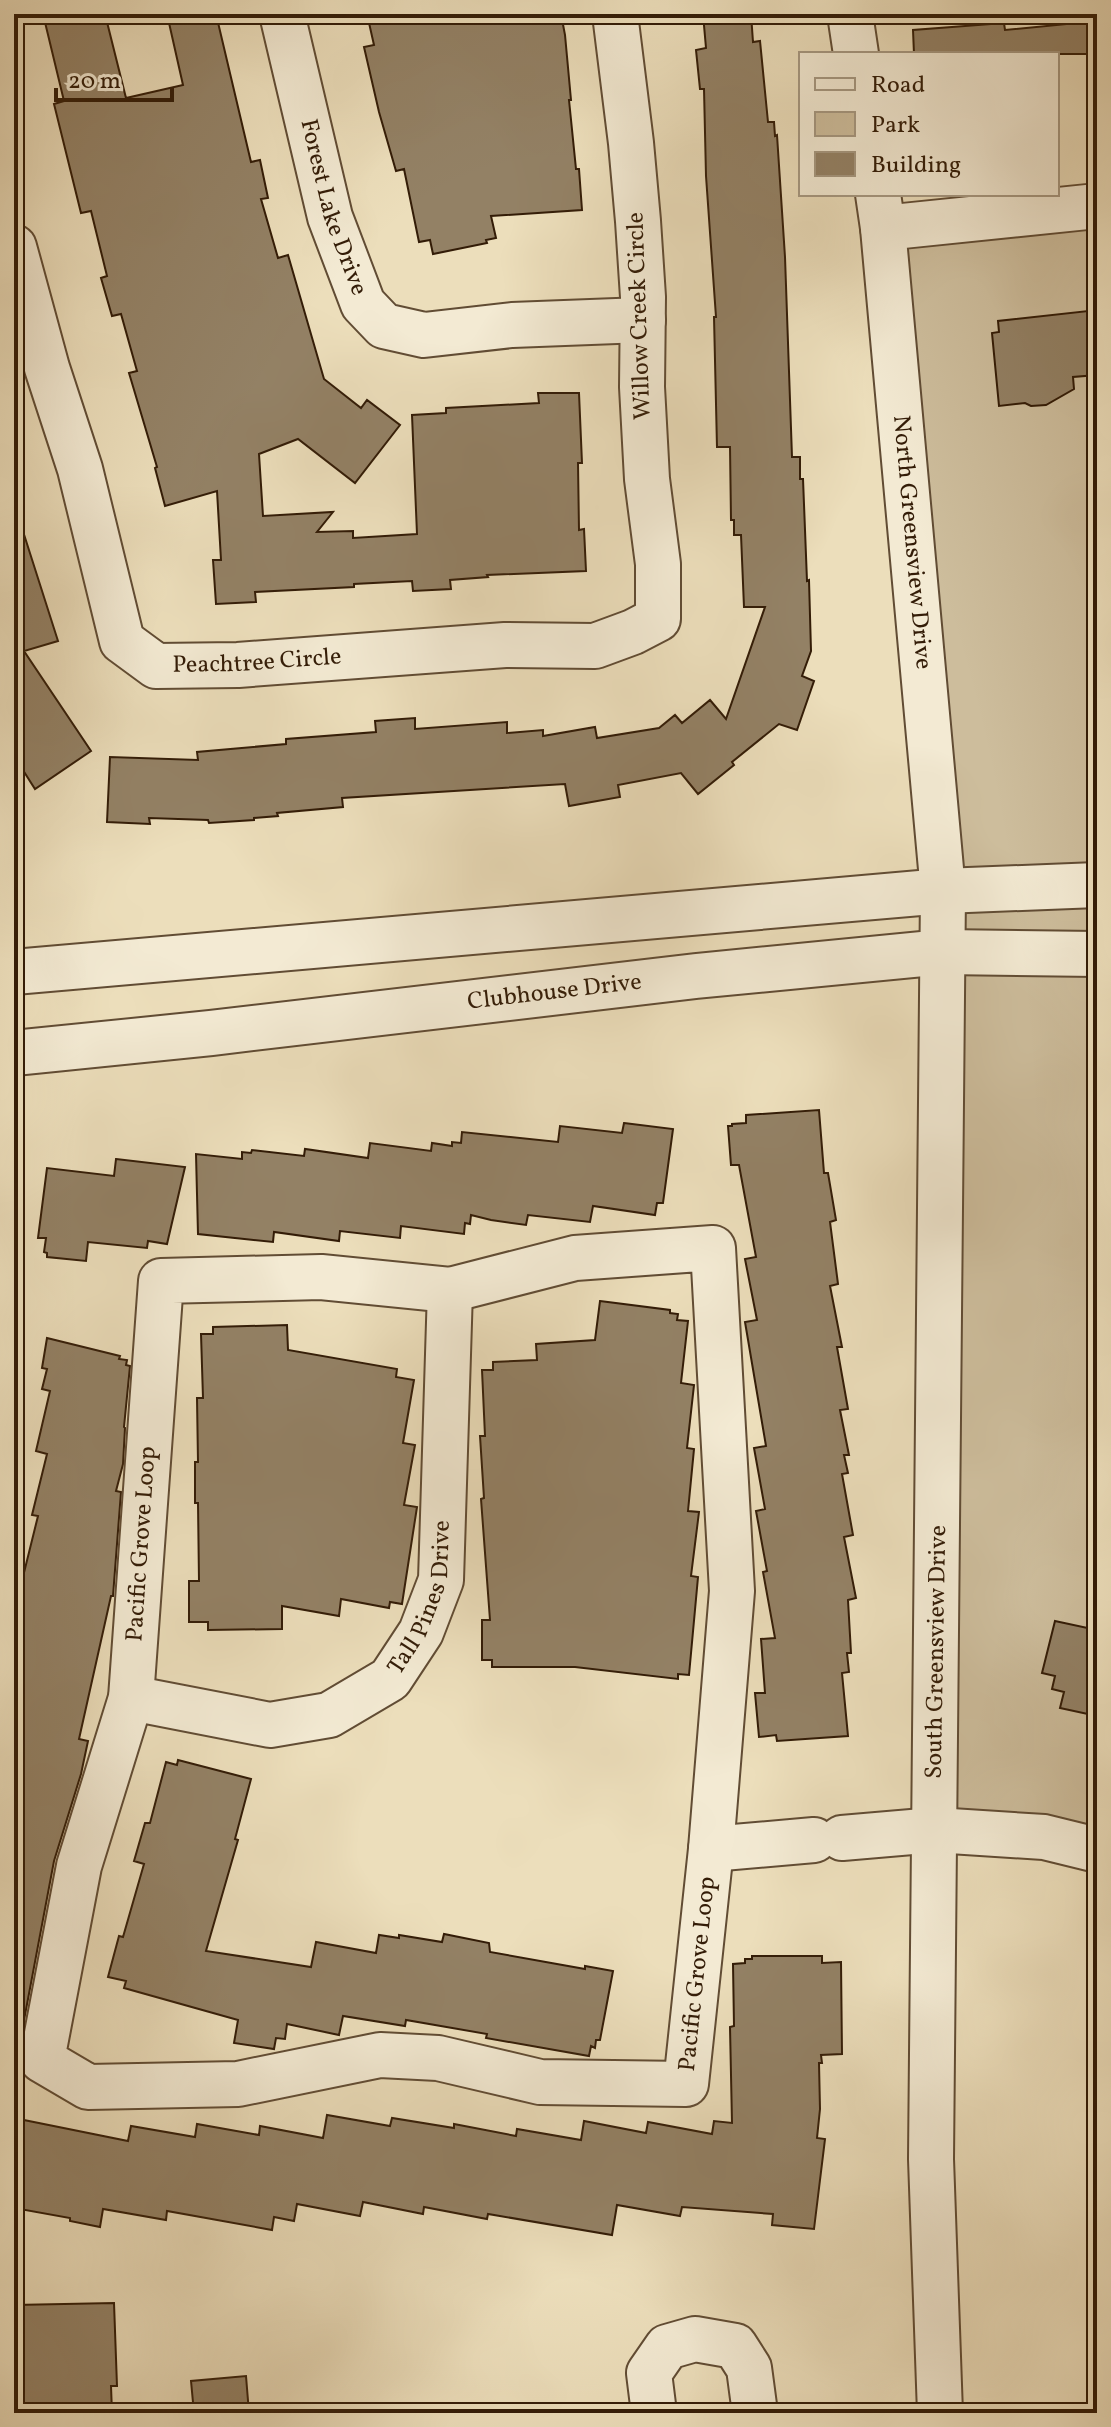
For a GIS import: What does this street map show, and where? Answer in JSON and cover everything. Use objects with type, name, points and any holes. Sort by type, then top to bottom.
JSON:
[{"type":"street","name":"Forest Lake Drive","points":[[282,14],[330,217],[363,304],[384,326],[424,335],[512,325],[643,320]]},
{"type":"street","name":"Willow Creek Circle","points":[[615,14],[638,221],[643,320],[642,387],[647,479],[658,564],[658,619]]},
{"type":"street","points":[[850,14],[856,52]]},
{"type":"street","points":[[881,211],[1097,206]]},
{"type":"street","name":"North Greensview Drive","points":[[881,211],[943,891]]},
{"type":"street","name":"Peachtree Circle","points":[[14,247],[47,368],[80,469],[122,641],[156,666],[238,665],[505,645],[595,646],[658,619]]},
{"type":"street","points":[[14,972],[943,891],[1097,885]]},
{"type":"street","name":"South Greensview Drive","points":[[940,2413],[931,2159],[943,891]]},
{"type":"street","name":"Clubhouse Drive","points":[[14,1053],[696,976],[943,952],[1097,954]]},
{"type":"street","name":"Pacific Grove Loop","points":[[713,1248],[732,1591],[711,1849],[686,2084],[540,2082],[438,2058],[380,2055],[238,2084],[88,2087],[42,2060],[79,1866],[131,1698],[161,1281],[321,1277],[450,1290],[575,1258],[713,1248]]},
{"type":"street","name":"Tall Pines Drive","points":[[131,1698],[270,1725],[329,1715],[390,1679],[421,1632],[441,1580],[450,1290]]},
{"type":"street","name":"Pacific Grove Loop","points":[[711,1849],[935,1830],[1044,1837],[1097,1850]]},
{"type":"street","points":[[654,2413],[649,2373],[667,2347],[695,2339],[735,2346],[749,2368],[755,2413]]},
{"type":"green space","points":[[1097,207],[1097,1851],[953,1850],[954,1057],[878,228]]},
{"type":"building","points":[[43,14],[105,14],[126,98],[183,85],[167,14],[216,14],[251,162],[260,160],[268,198],[261,199],[278,258],[288,255],[324,379],[361,408],[367,400],[400,425],[355,483],[298,439],[259,454],[263,516],[333,512],[317,532],[353,531],[353,538],[417,534],[412,415],[446,413],[446,408],[539,403],[538,393],[579,393],[582,463],[578,463],[579,530],[584,529],[586,571],[487,575],[450,580],[451,589],[413,591],[412,581],[255,592],[256,602],[216,604],[213,560],[221,560],[217,491],[165,506],[157,467],[129,373],[137,371],[121,314],[112,316],[101,278],[107,276],[91,211],[81,213],[54,104],[64,101]]},
{"type":"building","points":[[367,14],[561,14],[582,210],[491,216],[496,238],[486,240],[487,243],[433,254],[430,240],[419,242],[404,169],[396,171],[364,47],[374,45]]},
{"type":"building","points":[[703,14],[751,14],[753,42],[760,41],[768,122],[774,122],[777,135],[792,457],[800,457],[809,580],[811,651],[802,676],[814,681],[797,730],[779,724],[698,794],[681,773],[618,785],[620,797],[569,806],[565,784],[342,798],[343,807],[277,813],[278,816],[254,820],[209,823],[208,820],[149,818],[150,824],[107,822],[110,757],[198,760],[197,752],[286,744],[286,739],[376,732],[375,721],[415,718],[415,729],[507,722],[507,733],[543,730],[543,736],[595,727],[597,738],[659,728],[675,715],[682,723],[710,700],[726,719],[765,607],[744,607],[741,535],[734,535],[734,520],[731,520],[730,447],[717,447],[716,317],[706,176],[704,89],[700,89],[696,50],[706,48]]},
{"type":"building","points":[[1097,21],[1097,54],[914,52],[913,30],[1004,23],[1005,30]]},
{"type":"building","points":[[1097,310],[1097,375],[1073,377],[1074,389],[1046,405],[1031,406],[1025,403],[999,406],[992,333],[999,332],[998,321]]},
{"type":"building","points":[[21,525],[58,641],[24,651],[91,751],[35,789],[14,756],[14,526]]},
{"type":"building","points":[[819,1110],[824,1173],[828,1173],[836,1220],[830,1222],[838,1284],[830,1286],[842,1347],[837,1347],[848,1409],[840,1410],[849,1455],[844,1455],[848,1473],[842,1474],[853,1535],[844,1537],[856,1598],[848,1600],[851,1653],[847,1653],[849,1672],[842,1673],[848,1736],[777,1741],[776,1735],[759,1737],[755,1693],[765,1693],[761,1639],[775,1638],[756,1511],[765,1509],[754,1448],[766,1446],[745,1322],[757,1320],[745,1259],[756,1257],[739,1165],[731,1165],[728,1126],[746,1123],[746,1115]]},
{"type":"building","points":[[624,1123],[673,1129],[663,1203],[657,1203],[655,1215],[593,1206],[590,1222],[528,1215],[526,1225],[471,1215],[470,1224],[465,1223],[464,1234],[401,1226],[400,1238],[340,1231],[339,1241],[274,1232],[273,1242],[198,1234],[196,1154],[242,1159],[242,1152],[251,1153],[252,1150],[304,1156],[305,1149],[368,1158],[370,1143],[431,1151],[432,1143],[452,1146],[452,1142],[461,1143],[462,1132],[558,1142],[560,1126],[622,1133]]},
{"type":"building","points":[[116,1159],[185,1167],[167,1244],[148,1241],[147,1248],[88,1242],[86,1261],[47,1257],[44,1252],[46,1238],[38,1238],[47,1168],[114,1176]]},
{"type":"building","points":[[600,1301],[670,1310],[670,1313],[678,1314],[677,1320],[688,1321],[681,1383],[694,1385],[687,1448],[694,1449],[688,1511],[699,1512],[691,1576],[698,1577],[689,1675],[678,1674],[678,1679],[575,1667],[492,1667],[492,1660],[482,1660],[482,1620],[490,1620],[481,1499],[484,1498],[480,1436],[485,1436],[482,1370],[493,1370],[493,1362],[537,1360],[536,1344],[595,1340]]},
{"type":"building","points":[[287,1325],[288,1350],[397,1369],[396,1377],[414,1380],[403,1443],[415,1445],[404,1505],[417,1507],[402,1604],[390,1602],[389,1608],[341,1599],[339,1616],[282,1606],[282,1629],[208,1630],[208,1622],[189,1622],[189,1581],[199,1581],[195,1462],[198,1462],[197,1398],[203,1398],[201,1334],[213,1334],[213,1327]]},
{"type":"building","points":[[47,1338],[120,1356],[119,1359],[127,1360],[126,1365],[130,1366],[123,1464],[116,1491],[121,1492],[113,1596],[79,1739],[88,1741],[81,1774],[54,1861],[18,2052],[14,2052],[14,1613],[38,1516],[32,1515],[47,1454],[36,1451],[50,1391],[42,1389],[47,1369],[42,1368]]},
{"type":"building","points":[[1055,1621],[1097,1630],[1097,1716],[1060,1708],[1064,1692],[1052,1689],[1055,1676],[1042,1673]]},
{"type":"building","points":[[178,1760],[251,1779],[235,1839],[238,1840],[206,1951],[311,1967],[316,1942],[376,1953],[379,1935],[442,1942],[444,1934],[489,1943],[490,1952],[613,1971],[600,2040],[596,2040],[595,2048],[591,2046],[589,2056],[406,2020],[405,2026],[343,2016],[339,2035],[287,2024],[285,2039],[276,2038],[274,2049],[234,2043],[238,2020],[124,1988],[126,1981],[108,1977],[144,1864],[134,1861],[145,1823],[150,1823],[166,1762],[177,1765]]},
{"type":"building","points":[[752,1956],[822,1956],[822,1963],[841,1962],[842,2054],[821,2055],[822,2063],[819,2063],[817,2138],[825,2139],[814,2229],[772,2225],[773,2214],[682,2207],[680,2216],[617,2205],[612,2235],[488,2214],[487,2219],[424,2207],[423,2214],[363,2202],[360,2216],[297,2204],[294,2221],[274,2217],[272,2230],[167,2211],[166,2220],[103,2209],[100,2227],[14,2208],[14,2118],[128,2141],[131,2126],[195,2137],[197,2124],[259,2135],[260,2126],[323,2138],[327,2115],[390,2126],[392,2118],[454,2128],[454,2124],[516,2136],[517,2129],[581,2140],[584,2121],[646,2133],[648,2122],[712,2134],[714,2121],[732,2123],[730,2027],[734,2026],[733,1964],[745,1963],[745,1959],[752,1959]]},
{"type":"building","points":[[114,2303],[117,2386],[111,2386],[112,2413],[14,2413],[14,2305]]},
{"type":"building","points":[[246,2376],[249,2413],[194,2413],[191,2381]]}]
